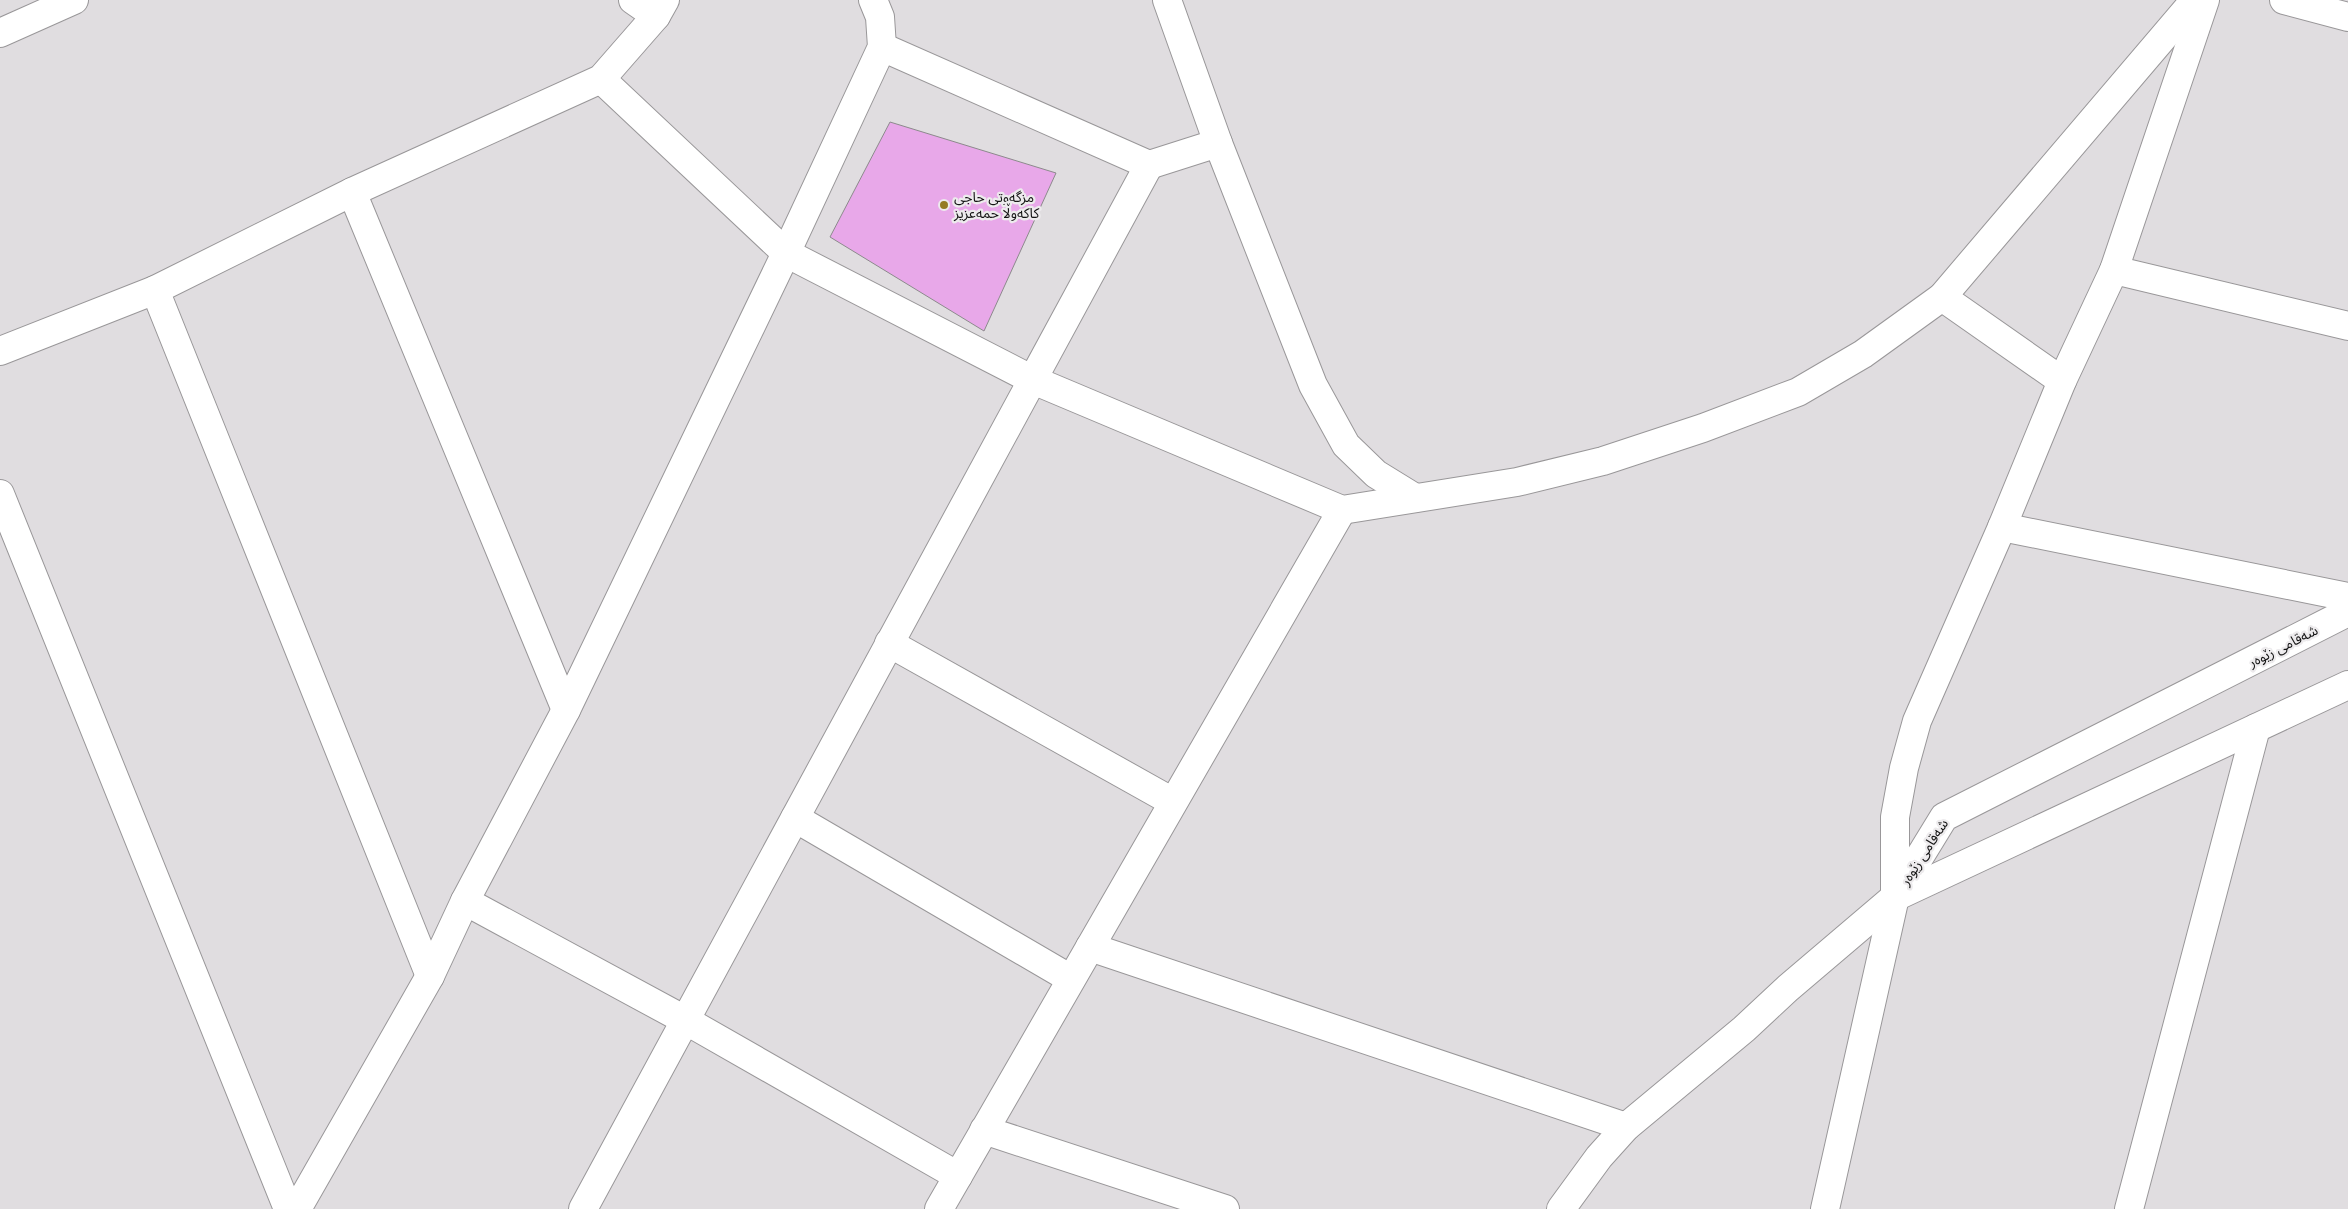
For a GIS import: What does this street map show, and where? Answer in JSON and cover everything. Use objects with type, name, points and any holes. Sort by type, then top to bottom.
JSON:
[{"type":"street","points":[[0,33],[74,0]]},
{"type":"street","points":[[0,351],[155,290],[352,192],[601,79],[660,8],[633,0]]},
{"type":"street","points":[[298,1209],[430,976],[465,901],[566,710],[786,253],[882,47],[880,17],[873,0]]},
{"type":"street","points":[[1167,0],[1218,143],[1313,385],[1346,445],[1376,474],[1415,498]]},
{"type":"street","points":[[601,79],[786,253],[1033,380],[1342,510],[1526,480],[1603,461],[1703,428],[1798,392],[1863,354],[1942,297],[2195,0]]},
{"type":"street","points":[[1825,1209],[1895,897],[1895,817],[1904,768],[1917,721],[2002,527],[2062,380],[2114,270],[2205,0]]},
{"type":"street","points":[[2284,0],[2348,17]]},
{"type":"street","points":[[882,47],[1148,165],[1218,143]]},
{"type":"street","points":[[583,1209],[1148,165]]},
{"type":"street","points":[[352,192],[566,710]]},
{"type":"street","points":[[2114,270],[2348,326]]},
{"type":"street","points":[[155,290],[430,976]]},
{"type":"street","points":[[1942,297],[2062,380]]},
{"type":"street","points":[[0,494],[288,1209]]},
{"type":"street","points":[[939,1209],[1342,510]]},
{"type":"street","points":[[2002,527],[2348,596]]},
{"type":"street","name":"شەقامی زێوەر","points":[[1895,897],[1944,817],[2348,612]]},
{"type":"street","points":[[889,643],[1173,802]]},
{"type":"street","name":"شەقامی زێوەر","points":[[1895,897],[2348,685]]},
{"type":"street","points":[[2129,1209],[2256,728]]},
{"type":"street","points":[[795,818],[1071,979]]},
{"type":"street","points":[[1561,1209],[1599,1156],[1626,1127],[1737,1035],[1895,897]]},
{"type":"street","points":[[465,901],[685,1020],[958,1176]]},
{"type":"street","points":[[1090,947],[1626,1127]]},
{"type":"street","points":[[984,1130],[1225,1209]]},
{"type":"building","name":"مزگەوتی حاجی کاکەوڵا حمەعزیز","points":[[890,122],[1056,173],[984,331],[830,237]]},
{"type":"place","name":"مزگەوتی حاجی کاکەوڵا حمەعزیز","points":[[944,205]]}]
